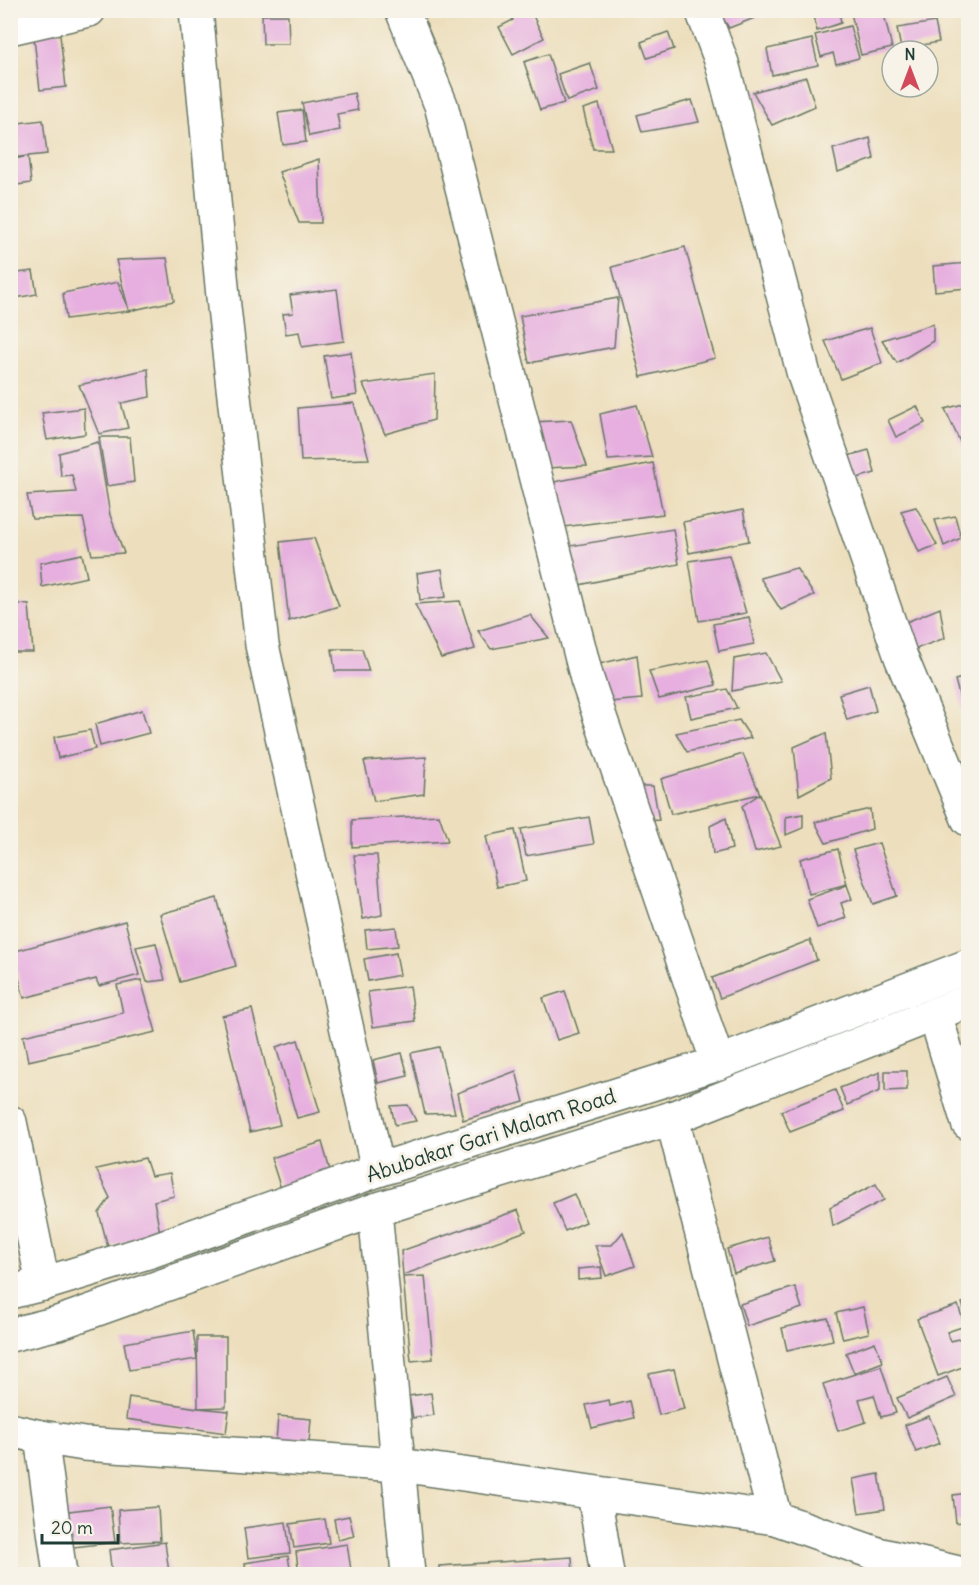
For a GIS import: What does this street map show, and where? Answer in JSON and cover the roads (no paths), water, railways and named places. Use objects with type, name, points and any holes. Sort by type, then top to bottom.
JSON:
[{"type":"street","points":[[10,28],[88,10]]},
{"type":"street","points":[[196,10],[224,307],[262,645],[378,1170]]},
{"type":"street","points":[[402,10],[441,105],[587,679],[717,1064]]},
{"type":"street","points":[[702,10],[722,63],[804,375],[901,657],[969,819]]},
{"type":"street","name":"Abubakar Gari Malam Road","points":[[10,1292],[150,1251],[378,1170],[717,1064],[969,966]]},
{"type":"street","points":[[10,1335],[58,1323],[375,1210],[672,1119],[969,1001]]},
{"type":"street","points":[[935,1014],[969,1123]]},
{"type":"street","points":[[672,1119],[775,1518]]},
{"type":"street","points":[[10,1122],[43,1284]]},
{"type":"street","points":[[375,1210],[408,1575]]},
{"type":"street","points":[[60,1575],[26,1433],[84,1444],[399,1465],[775,1518],[880,1564],[963,1575]]},
{"type":"street","points":[[594,1493],[607,1575]]}]
